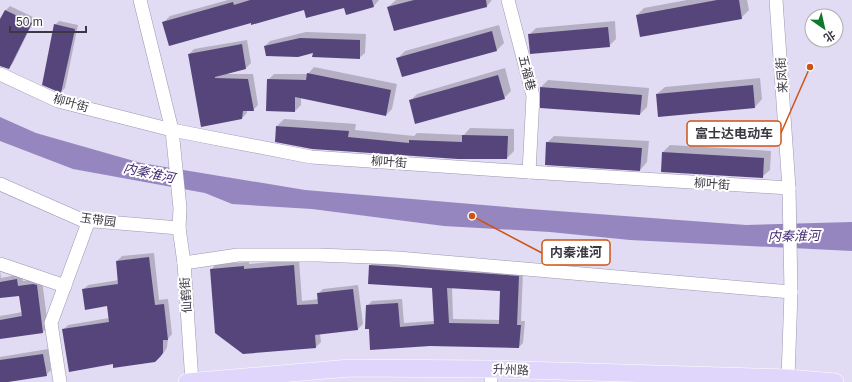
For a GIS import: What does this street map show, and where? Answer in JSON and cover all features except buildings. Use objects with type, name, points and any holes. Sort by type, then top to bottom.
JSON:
[{"type":"main road","name":"升州路","points":[[187,382],[350,368],[491,376],[788,378],[835,382]]},
{"type":"street","points":[[140,0],[172,130]]},
{"type":"street","name":"五福巷","points":[[508,0],[532,96],[528,172]]},
{"type":"street","name":"来凤街","points":[[776,0],[789,193],[791,292]]},
{"type":"street","name":"柳叶街","points":[[0,74],[58,101],[172,130],[311,157],[528,172],[789,193]]},
{"type":"street","name":"仙鹤街","points":[[172,130],[180,208],[179,228],[184,263],[192,382]]},
{"type":"street","name":"玉带园","points":[[0,184],[82,220],[179,228]]},
{"type":"street","points":[[60,382],[51,323],[89,220]]},
{"type":"street","points":[[184,263],[238,255],[318,255],[398,258],[791,292],[788,378]]},
{"type":"street","points":[[0,264],[64,286]]},
{"type":"water","points":[[0,117],[36,133],[141,163],[305,190],[746,225],[852,222],[852,251],[630,240],[550,232],[444,226],[312,209],[232,204],[205,193],[73,169],[0,141]]},
{"type":"place","name":"富士达电动车","points":[[810,67]]},
{"type":"place","name":"内秦淮河","points":[[472,216]]}]
